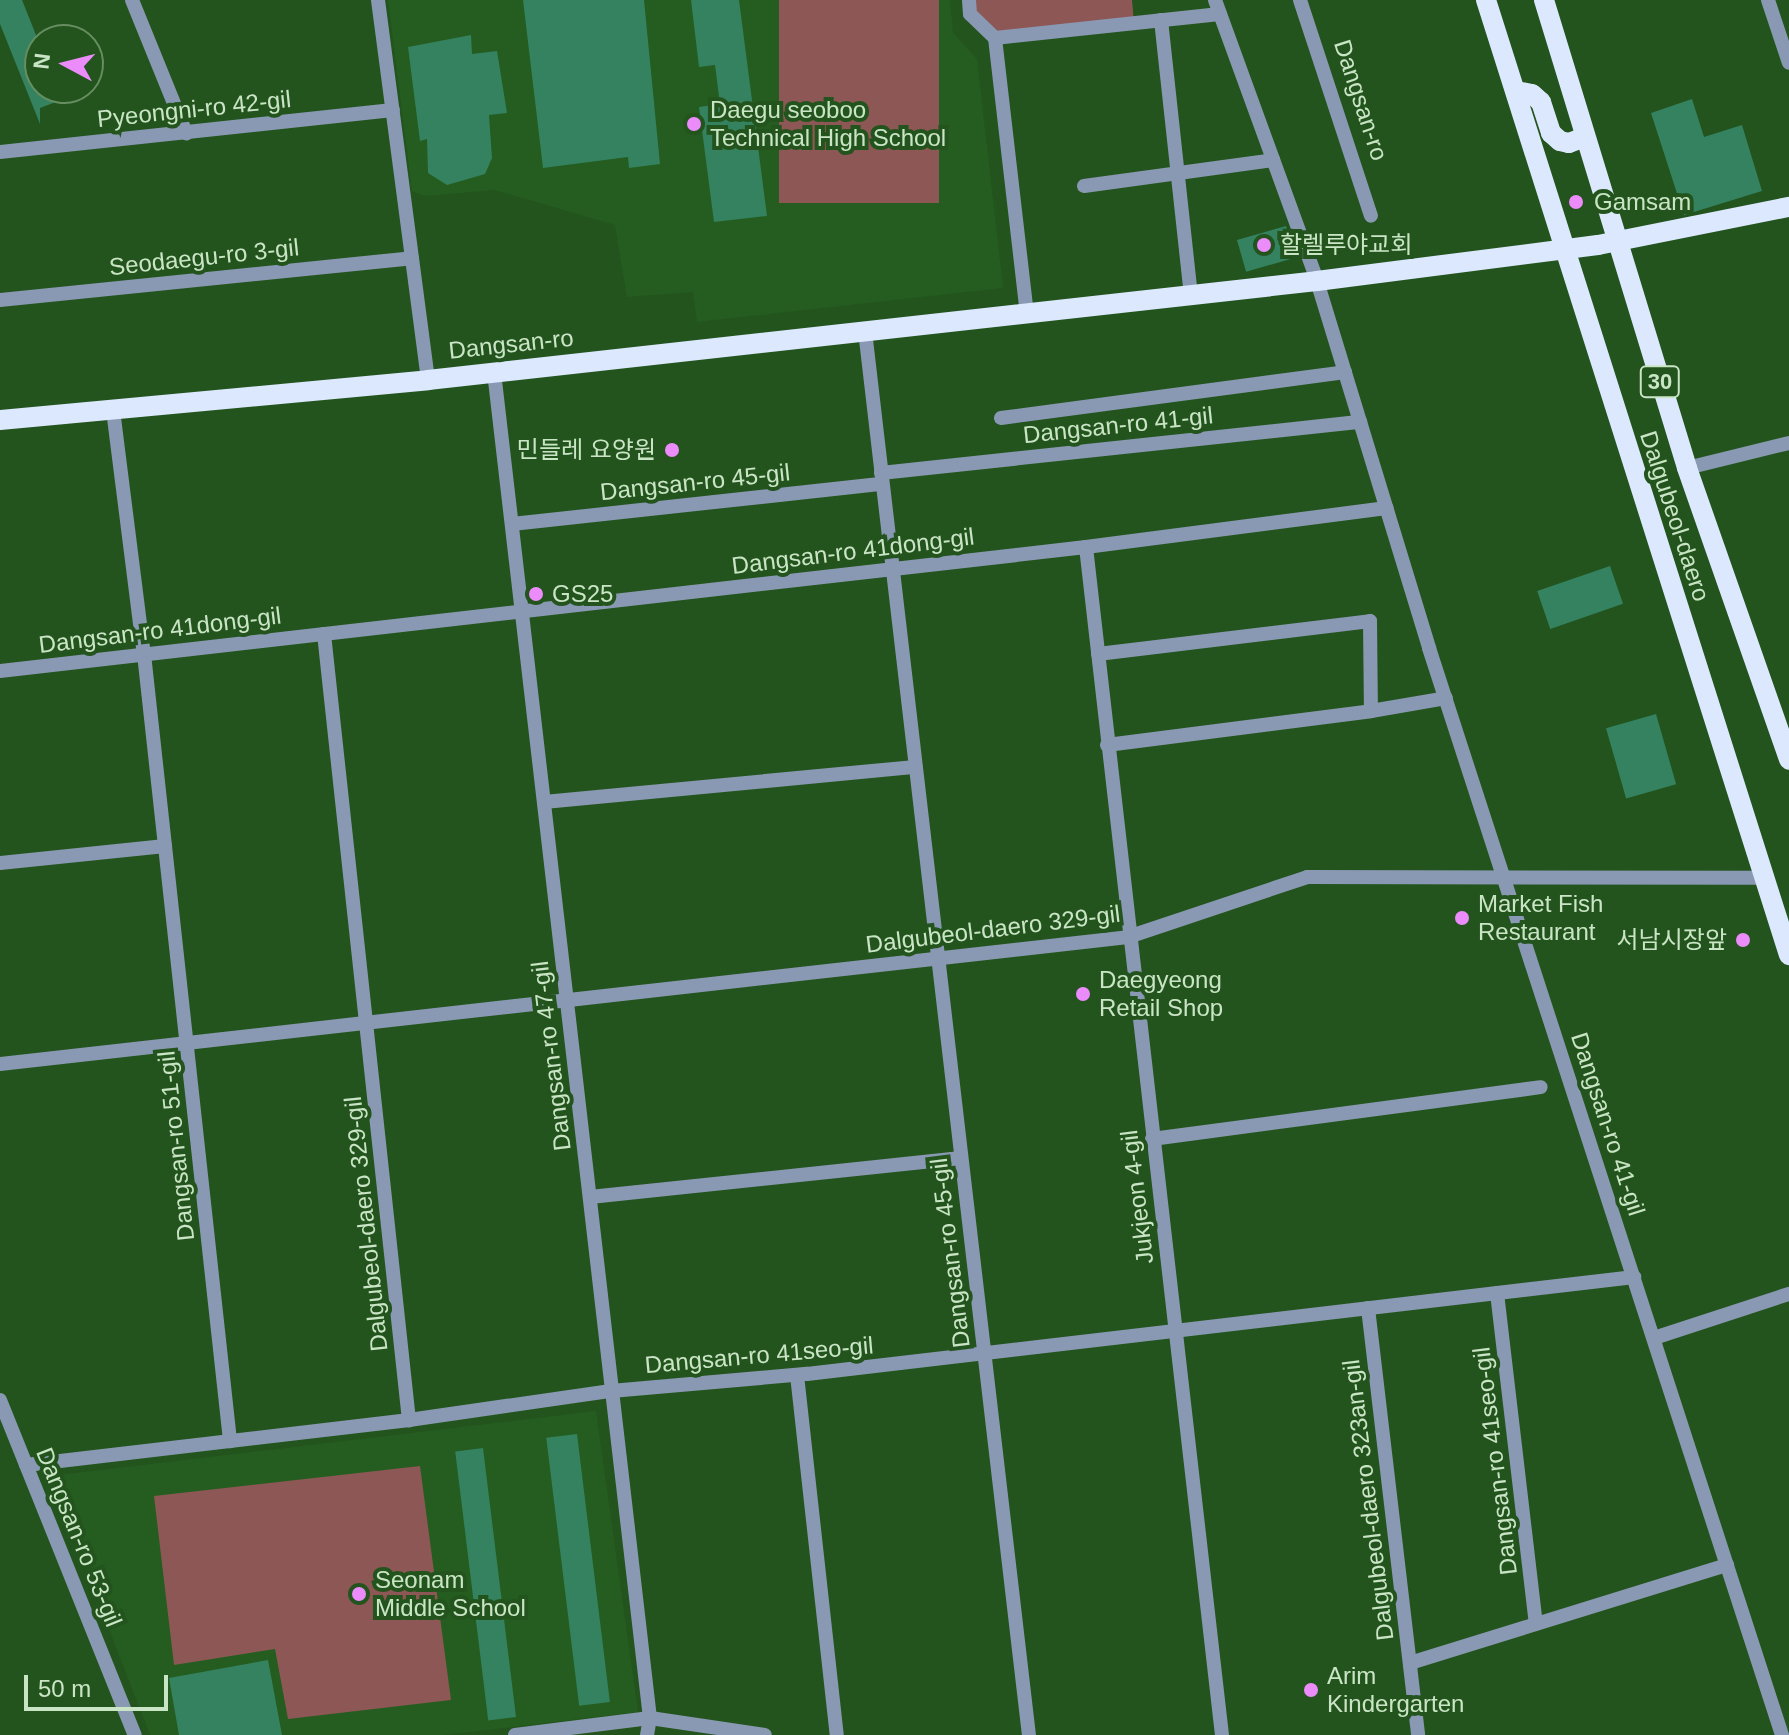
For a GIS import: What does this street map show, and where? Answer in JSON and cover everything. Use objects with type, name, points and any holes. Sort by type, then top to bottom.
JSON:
[{"type":"main road","name":"Dalgubeol-daero","points":[[1486,0],[1789,955]]},
{"type":"main road","name":"Dalgubeol-daero","points":[[1544,0],[1687,468],[1789,760]]},
{"type":"main road","points":[[1516,91],[1532,94],[1541,102],[1551,133],[1560,141],[1569,143],[1585,137]]},
{"type":"main road","name":"Dangsan-ro","points":[[0,420],[428,380],[1317,281],[1563,250],[1789,207]]},
{"type":"street","points":[[132,0],[186,133]]},
{"type":"street","points":[[378,0],[428,380]]},
{"type":"street","points":[[969,0],[970,14],[995,38],[1027,314]]},
{"type":"street","name":"Dangsan-ro","points":[[1300,0],[1371,216]]},
{"type":"street","points":[[1768,0],[1789,63]]},
{"type":"street","points":[[995,38],[1161,20],[1217,7],[1317,281]]},
{"type":"street","points":[[1161,20],[1191,295]]},
{"type":"street","name":"Pyeongni-ro 42-gil","points":[[0,152],[393,110]]},
{"type":"street","points":[[1084,186],[1273,160]]},
{"type":"street","name":"Seodaegu-ro 3-gil","points":[[0,300],[412,258]]},
{"type":"street","name":"Dangsan-ro 41-gil","points":[[1317,281],[1429,648],[1782,1735]]},
{"type":"street","name":"Dangsan-ro 45-gil","points":[[865,331],[1029,1735]]},
{"type":"street","name":"Dangsan-ro 47-gil","points":[[494,372],[650,1718],[647,1735]]},
{"type":"street","name":"Dangsan-ro 41-gil","points":[[1001,418],[1345,372]]},
{"type":"street","name":"Dangsan-ro 51-gil","points":[[113,410],[144,654],[230,1441]]},
{"type":"street","name":"Dangsan-ro 41-gil","points":[[882,478],[1360,422]]},
{"type":"street","points":[[1687,468],[1789,443]]},
{"type":"street","name":"Dangsan-ro 45-gil","points":[[512,524],[882,478]]},
{"type":"street","name":"Dangsan-ro 41dong-gil","points":[[0,671],[1086,547],[1386,508]]},
{"type":"street","name":"Jukjeon 4-gil","points":[[1086,547],[1128,937],[1222,1735]]},
{"type":"street","points":[[1098,654],[1370,621],[1371,711]]},
{"type":"street","points":[[324,634],[366,1023]]},
{"type":"street","points":[[1107,745],[1371,711],[1446,698]]},
{"type":"street","points":[[544,802],[915,767]]},
{"type":"street","points":[[0,863],[165,846]]},
{"type":"street","name":"Dalgubeol-daero 329-gil","points":[[0,1064],[1128,937],[1307,877],[1763,878]]},
{"type":"street","name":"Dalgubeol-daero 329-gil","points":[[366,1023],[409,1420]]},
{"type":"street","points":[[1152,1139],[1541,1087]]},
{"type":"street","points":[[590,1197],[961,1158]]},
{"type":"street","name":"Dangsan-ro 41seo-gil","points":[[26,1465],[409,1420],[611,1391],[797,1375],[1634,1277]]},
{"type":"street","name":"Dangsan-ro 41seo-gil","points":[[1497,1293],[1536,1624]]},
{"type":"street","points":[[1654,1338],[1789,1294]]},
{"type":"street","name":"Dalgubeol-daero 323an-gil","points":[[1368,1308],[1418,1735]]},
{"type":"street","points":[[797,1375],[837,1735]]},
{"type":"street","name":"Dangsan-ro 53-gil","points":[[0,1400],[6,1434],[26,1465],[135,1735]]},
{"type":"street","points":[[1410,1663],[1727,1565]]},
{"type":"street","points":[[515,1735],[650,1718],[765,1735]]},
{"type":"shaded area","name":"Daegu seoboo Technical High School","points":[[388,0],[950,0],[953,33],[977,59],[1003,288],[697,322],[693,292],[627,297],[615,225],[495,190],[425,196],[412,191]]},
{"type":"shaded area","points":[[779,0],[939,0],[939,203],[779,203]]},
{"type":"shaded area","points":[[969,0],[1132,0],[1134,23],[995,38]]},
{"type":"shaded area","name":"Seonam Middle School","points":[[596,1411],[638,1712],[444,1735],[150,1735],[50,1476]]},
{"type":"shaded area","points":[[420,1466],[451,1700],[288,1719],[275,1649],[174,1665],[154,1496]]},
{"type":"building","points":[[0,0],[22,0],[32,24],[24,24],[24,84],[0,24]]},
{"type":"building","points":[[523,0],[644,0],[660,164],[629,168],[628,157],[543,168]]},
{"type":"building","points":[[691,0],[739,0],[767,216],[714,222],[699,107],[720,104],[715,65],[699,67]]},
{"type":"building","points":[[471,35],[472,54],[497,51],[507,113],[489,115],[492,158],[485,174],[447,185],[428,173],[427,139],[420,141],[408,47]]},
{"type":"building","points":[[1692,99],[1704,137],[1742,125],[1762,191],[1684,215],[1651,113]]},
{"type":"building","points":[[32,104],[50,104],[40,108],[40,124]]},
{"type":"building","name":"할렐루야교회","points":[[1286,226],[1295,258],[1246,272],[1237,240]]},
{"type":"building","points":[[1610,566],[1623,604],[1550,629],[1537,591]]},
{"type":"building","points":[[1656,714],[1676,784],[1626,799],[1606,728]]},
{"type":"building","points":[[577,1434],[610,1702],[579,1706],[546,1438]]},
{"type":"building","points":[[483,1448],[516,1717],[488,1720],[455,1451]]},
{"type":"building","points":[[268,1660],[282,1735],[179,1735],[169,1678]]},
{"type":"place","name":"Daegu seoboo Technical High School","points":[[694,124]]},
{"type":"place","name":"Gamsam","points":[[1576,202]]},
{"type":"place","name":"할렐루야교회","points":[[1264,245]]},
{"type":"place","name":"민들레 요양원","points":[[672,450]]},
{"type":"place","name":"GS25","points":[[536,594]]},
{"type":"place","name":"Market Fish Restaurant","points":[[1462,918]]},
{"type":"place","name":"서남시장앞","points":[[1743,940]]},
{"type":"place","name":"Daegyeong Retail Shop","points":[[1083,994]]},
{"type":"place","name":"Seonam Middle School","points":[[359,1594]]},
{"type":"place","name":"Arim Kindergarten","points":[[1311,1690]]}]
